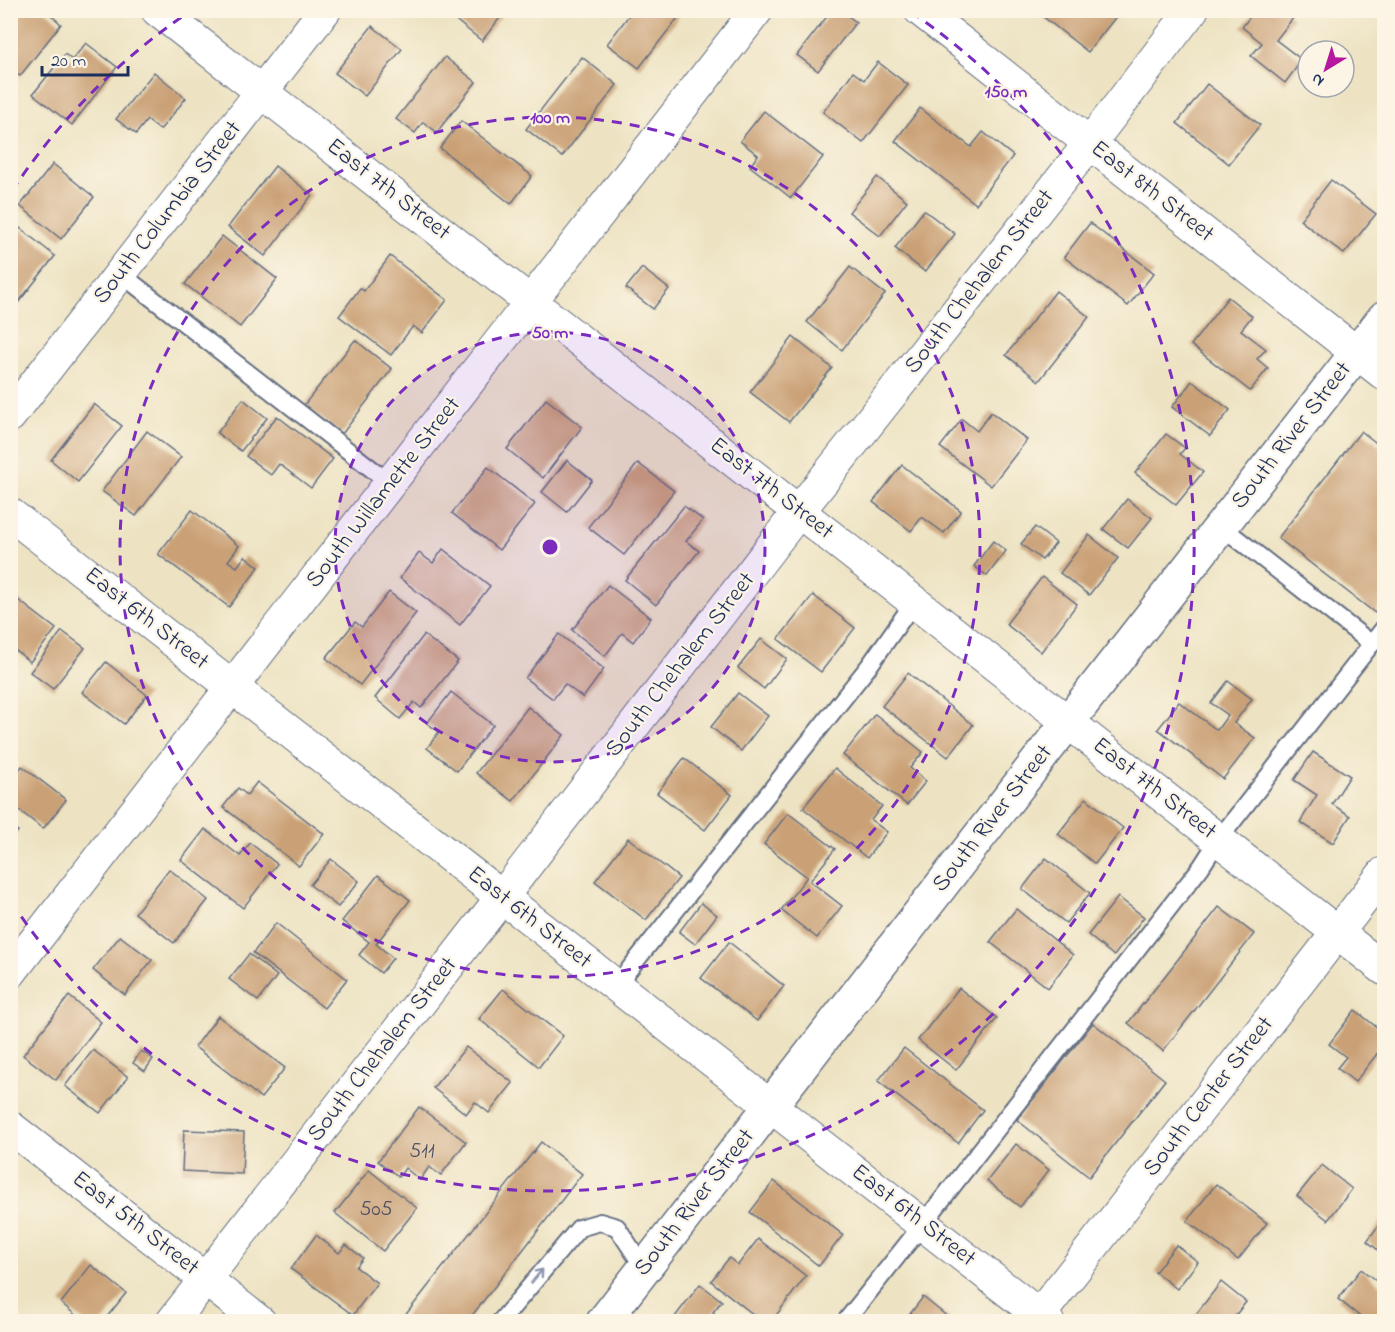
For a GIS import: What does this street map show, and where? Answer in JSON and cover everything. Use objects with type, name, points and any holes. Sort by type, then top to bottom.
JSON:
[{"type":"street","name":"East 7th Street","points":[[157,10],[1384,969]]},
{"type":"street","name":"South Columbia Street","points":[[10,416],[325,10]]},
{"type":"street","name":"South Willamette Street","points":[[10,974],[757,10]]},
{"type":"street","name":"East 8th Street","points":[[920,10],[1384,374]]},
{"type":"street","name":"South Chehalem Street","points":[[172,1322],[799,511],[1090,143],[1192,10]]},
{"type":"street","name":"South River Street","points":[[603,1322],[1384,318]]},
{"type":"street","name":"East 6th Street","points":[[10,514],[923,1224],[1040,1319]]},
{"type":"street","name":"South Center Street","points":[[1040,1319],[1384,873]]},
{"type":"street","name":"East 5th Street","points":[[10,1127],[260,1322]]},
{"type":"lane","points":[[121,274],[391,484]]},
{"type":"lane","points":[[1221,526],[1372,644]]},
{"type":"lane","points":[[616,986],[869,666],[914,602]]},
{"type":"lane","points":[[845,1322],[1201,867],[1219,839],[1384,628]]},
{"type":"lane","points":[[500,1322],[579,1228],[600,1222],[616,1227],[644,1268]]},
{"type":"building","points":[[10,10],[45,10],[61,24],[20,76],[10,69]]},
{"type":"building","points":[[443,10],[506,10],[482,41]]},
{"type":"building","points":[[633,10],[684,10],[639,68],[607,44]]},
{"type":"building","points":[[832,10],[840,10],[856,22],[818,71],[797,55]]},
{"type":"building","points":[[1044,10],[1113,10],[1118,14],[1088,52],[1041,15]]},
{"type":"building","points":[[1255,10],[1284,10],[1293,18],[1276,40],[1296,55],[1296,68],[1285,83],[1251,56],[1262,43],[1242,27]]},
{"type":"building","points":[[372,26],[402,49],[365,96],[335,73]]},
{"type":"building","points":[[86,43],[117,67],[72,125],[33,94],[65,54],[72,60]]},
{"type":"building","points":[[445,57],[476,82],[437,132],[423,122],[415,133],[396,119]]},
{"type":"building","points":[[582,57],[617,85],[562,157],[526,129]]},
{"type":"building","points":[[878,62],[908,85],[863,143],[823,112],[853,72],[864,80]]},
{"type":"building","points":[[154,72],[186,98],[160,130],[147,120],[136,134],[116,119]]},
{"type":"building","points":[[1207,84],[1260,125],[1229,164],[1177,123]]},
{"type":"building","points":[[920,108],[971,147],[983,132],[1013,156],[976,204],[895,141]]},
{"type":"building","points":[[764,111],[823,157],[791,198],[750,166],[758,155],[740,141]]},
{"type":"building","points":[[461,121],[532,176],[511,204],[440,148]]},
{"type":"building","points":[[53,164],[94,197],[61,239],[20,206]]},
{"type":"building","points":[[275,166],[312,195],[265,256],[228,227]]},
{"type":"building","points":[[877,177],[907,201],[880,236],[849,212]]},
{"type":"building","points":[[1331,180],[1376,214],[1344,254],[1300,220]]},
{"type":"building","points":[[924,210],[955,234],[925,272],[895,248]]},
{"type":"building","points":[[1090,223],[1154,273],[1128,306],[1064,257]]},
{"type":"building","points":[[20,228],[55,256],[10,313],[10,240]]},
{"type":"building","points":[[222,236],[277,279],[240,327],[185,284]]},
{"type":"building","points":[[390,256],[447,300],[422,333],[413,326],[391,355],[339,316],[360,288],[364,291]]},
{"type":"building","points":[[850,267],[885,294],[842,350],[807,322]]},
{"type":"building","points":[[642,268],[669,289],[653,309],[626,288]]},
{"type":"building","points":[[1056,291],[1089,317],[1039,381],[1006,355]]},
{"type":"building","points":[[1228,297],[1252,316],[1241,330],[1266,349],[1257,359],[1268,368],[1250,391],[1191,345]]},
{"type":"building","points":[[793,337],[832,368],[789,422],[750,392]]},
{"type":"building","points":[[355,340],[392,369],[342,434],[304,405]]},
{"type":"building","points":[[1192,381],[1230,410],[1210,436],[1172,407]]},
{"type":"building","points":[[243,399],[267,418],[241,451],[217,433]]},
{"type":"building","points":[[546,399],[582,427],[543,478],[507,449]]},
{"type":"building","points":[[94,404],[122,426],[78,482],[51,460]]},
{"type":"building","points":[[991,412],[1027,440],[991,486],[940,447],[962,419],[977,431]]},
{"type":"building","points":[[277,416],[333,459],[311,488],[279,464],[271,475],[246,456]]},
{"type":"building","points":[[147,431],[181,457],[136,516],[102,491]]},
{"type":"building","points":[[1361,431],[1384,449],[1384,601],[1375,613],[1278,538]]},
{"type":"building","points":[[1166,434],[1185,448],[1180,454],[1203,472],[1176,505],[1135,473]]},
{"type":"building","points":[[567,460],[592,480],[567,512],[542,492]]},
{"type":"building","points":[[638,463],[674,491],[624,555],[588,527]]},
{"type":"building","points":[[902,465],[961,511],[944,533],[922,517],[911,531],[873,502]]},
{"type":"building","points":[[488,467],[535,504],[499,550],[452,513]]},
{"type":"building","points":[[1127,499],[1152,518],[1128,548],[1103,529]]},
{"type":"building","points":[[684,506],[703,520],[686,541],[699,551],[656,605],[625,580]]},
{"type":"building","points":[[192,510],[239,546],[228,561],[237,567],[245,556],[259,567],[229,607],[158,554]]},
{"type":"building","points":[[1035,527],[1056,543],[1042,560],[1021,544]]},
{"type":"building","points":[[1089,535],[1118,558],[1089,595],[1060,573]]},
{"type":"building","points":[[993,541],[1006,551],[987,576],[974,566]]},
{"type":"building","points":[[443,549],[490,586],[460,625],[400,578],[419,553],[433,563]]},
{"type":"building","points":[[1042,577],[1077,604],[1041,652],[1006,624]]},
{"type":"building","points":[[608,585],[651,618],[633,642],[622,633],[605,656],[572,630]]},
{"type":"building","points":[[389,592],[416,613],[360,685],[326,658],[355,622],[362,627]]},
{"type":"building","points":[[813,595],[855,628],[821,672],[778,639]]},
{"type":"building","points":[[17,599],[56,629],[30,662],[10,646],[10,608]]},
{"type":"building","points":[[62,631],[85,648],[53,689],[30,672]]},
{"type":"building","points":[[559,634],[604,669],[583,698],[565,684],[553,699],[525,678]]},
{"type":"building","points":[[424,635],[458,661],[421,708],[414,702],[400,719],[375,698]]},
{"type":"building","points":[[761,639],[787,659],[764,689],[738,668]]},
{"type":"building","points":[[106,662],[147,695],[124,724],[82,692]]},
{"type":"building","points":[[908,673],[973,725],[948,757],[882,706]]},
{"type":"building","points":[[1228,681],[1252,699],[1234,723],[1255,738],[1223,779],[1158,729],[1179,702],[1217,730],[1228,715],[1211,703]]},
{"type":"building","points":[[451,692],[493,725],[457,771],[427,748],[439,732],[427,723]]},
{"type":"building","points":[[738,693],[768,716],[741,751],[711,727]]},
{"type":"building","points":[[528,707],[564,735],[513,801],[476,773]]},
{"type":"building","points":[[875,714],[923,752],[910,768],[926,781],[907,805],[843,755]]},
{"type":"building","points":[[1313,752],[1350,776],[1332,804],[1350,816],[1333,843],[1300,822],[1317,795],[1294,780]]},
{"type":"building","points":[[684,758],[732,795],[705,830],[657,793]]},
{"type":"building","points":[[22,766],[66,800],[43,829],[10,803],[10,781]]},
{"type":"building","points":[[835,768],[882,806],[871,820],[887,832],[867,858],[803,808]]},
{"type":"building","points":[[257,782],[324,834],[299,866],[223,807],[238,788],[247,795]]},
{"type":"building","points":[[1086,798],[1123,828],[1095,864],[1058,834]]},
{"type":"building","points":[[788,813],[835,849],[810,881],[842,906],[817,938],[781,910],[807,877],[764,844]]},
{"type":"building","points":[[10,825],[18,831],[10,840]]},
{"type":"building","points":[[205,829],[240,856],[250,843],[277,864],[243,908],[181,860]]},
{"type":"building","points":[[628,838],[679,878],[646,920],[595,881]]},
{"type":"building","points":[[1046,858],[1090,893],[1066,923],[1022,889]]},
{"type":"building","points":[[331,859],[359,881],[338,907],[310,885]]},
{"type":"building","points":[[169,869],[208,900],[174,943],[135,913]]},
{"type":"building","points":[[378,875],[410,900],[376,944],[393,958],[381,973],[359,955],[369,942],[342,921]]},
{"type":"building","points":[[1118,897],[1144,917],[1114,956],[1088,935]]},
{"type":"building","points":[[701,903],[717,915],[695,944],[679,932]]},
{"type":"building","points":[[1219,907],[1254,934],[1163,1051],[1128,1023]]},
{"type":"building","points":[[1016,909],[1073,955],[1048,988],[990,942]]},
{"type":"building","points":[[276,923],[347,979],[324,1008],[253,953]]},
{"type":"building","points":[[120,936],[152,960],[125,995],[93,970]]},
{"type":"building","points":[[729,942],[784,986],[757,1021],[701,978]]},
{"type":"building","points":[[249,954],[277,976],[258,1001],[229,979]]},
{"type":"building","points":[[959,988],[997,1018],[956,1070],[918,1040]]},
{"type":"building","points":[[503,989],[563,1036],[539,1067],[479,1019]]},
{"type":"building","points":[[69,996],[101,1022],[56,1080],[23,1055]]},
{"type":"building","points":[[1355,1010],[1384,1033],[1384,1045],[1355,1082],[1337,1068],[1346,1057],[1329,1044]]},
{"type":"building","points":[[218,1016],[285,1068],[261,1098],[195,1047]]},
{"type":"building","points":[[1093,1023],[1165,1080],[1089,1177],[1017,1120]]},
{"type":"building","points":[[466,1047],[513,1083],[489,1113],[475,1102],[466,1114],[433,1088]]},
{"type":"building","points":[[904,1048],[983,1110],[958,1143],[878,1081]]},
{"type":"building","points":[[93,1050],[128,1077],[100,1113],[65,1086]]},
{"type":"building","points":[[141,1051],[153,1059],[145,1071],[133,1063]]},
{"type":"building","points":[[419,1107],[466,1142],[441,1175],[429,1167],[420,1180],[405,1168],[399,1177],[378,1161]]},
{"type":"building","points":[[184,1130],[244,1132],[242,1174],[182,1171]]},
{"type":"building","points":[[541,1142],[582,1174],[467,1322],[400,1322]]},
{"type":"building","points":[[1016,1144],[1049,1170],[1020,1207],[987,1181]]},
{"type":"building","points":[[1322,1165],[1352,1189],[1328,1220],[1297,1196]]},
{"type":"building","points":[[369,1170],[417,1208],[383,1251],[335,1213]]},
{"type":"building","points":[[774,1181],[843,1235],[819,1266],[750,1212]]},
{"type":"building","points":[[1216,1184],[1267,1223],[1238,1260],[1187,1221]]},
{"type":"building","points":[[1384,1218],[1384,1255],[1367,1241]]},
{"type":"building","points":[[316,1235],[339,1253],[346,1245],[363,1258],[356,1267],[377,1283],[353,1315],[291,1269]]},
{"type":"building","points":[[758,1239],[806,1276],[771,1322],[763,1322],[711,1281],[729,1258],[738,1265]]},
{"type":"building","points":[[1176,1245],[1198,1262],[1177,1289],[1155,1272]]},
{"type":"building","points":[[91,1265],[126,1293],[103,1322],[84,1322],[61,1303]]},
{"type":"building","points":[[1361,1269],[1384,1287],[1384,1322],[1367,1322],[1338,1299]]},
{"type":"building","points":[[1221,1282],[1246,1302],[1230,1322],[1190,1322]]},
{"type":"building","points":[[700,1284],[722,1301],[713,1312],[725,1322],[671,1322]]},
{"type":"building","points":[[923,1297],[954,1322],[904,1322]]}]
